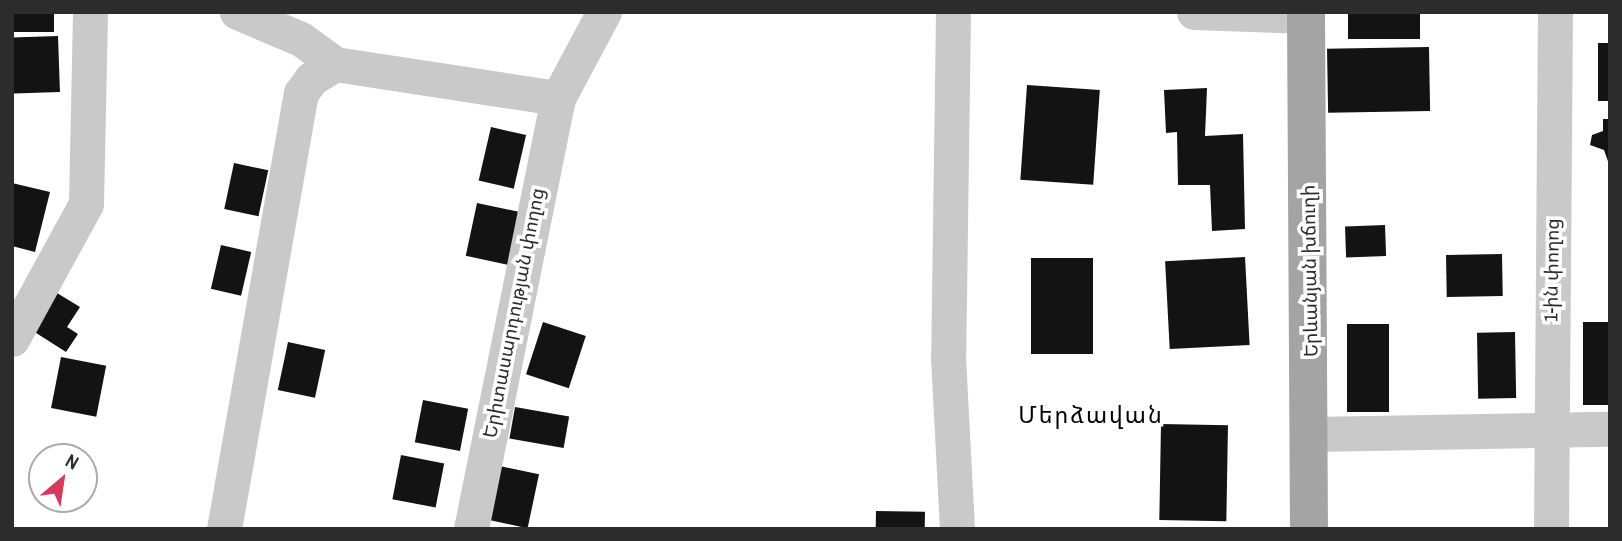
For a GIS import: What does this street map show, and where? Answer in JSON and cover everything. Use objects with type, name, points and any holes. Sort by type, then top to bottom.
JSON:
[{"type":"main road","name":"Երևանյան խճուղի","points":[[1306,14],[1312,434],[1310,529]]},
{"type":"street","points":[[12,339],[86,204],[90,12]]},
{"type":"street","points":[[237,12],[301,39],[335,64],[558,98]]},
{"type":"street","name":"Երիտասարդության փողոց","points":[[471,529],[558,98],[604,12]]},
{"type":"street","points":[[953,12],[948,357],[957,529]]},
{"type":"street","points":[[1194,12],[1306,14]]},
{"type":"street","name":"1-ին փողոց","points":[[1551,529],[1555,12]]},
{"type":"street","points":[[224,529],[301,93],[335,64]]},
{"type":"street","points":[[1312,434],[1610,429]]},
{"type":"building","points":[[14,12],[54,12],[54,32],[14,32]]},
{"type":"building","points":[[1348,12],[1420,12],[1420,39],[1348,39]]},
{"type":"building","points":[[58,36],[60,92],[14,94],[12,38]]},
{"type":"building","points":[[1598,43],[1610,43],[1610,101],[1598,101]]},
{"type":"building","points":[[1429,47],[1430,111],[1328,113],[1327,49]]},
{"type":"building","points":[[1027,85],[1100,90],[1093,185],[1020,180]]},
{"type":"building","points":[[1207,88],[1205,136],[1243,134],[1245,229],[1212,231],[1210,185],[1178,185],[1177,132],[1166,133],[1164,90]]},
{"type":"building","points":[[1603,119],[1610,119],[1610,167],[1604,150],[1590,145],[1592,135],[1603,131]]},
{"type":"building","points":[[491,127],[526,135],[514,189],[479,181]]},
{"type":"building","points":[[234,163],[268,170],[258,216],[224,209]]},
{"type":"building","points":[[12,183],[50,192],[35,252],[12,246]]},
{"type":"building","points":[[477,203],[521,212],[510,265],[466,256]]},
{"type":"building","points":[[1385,225],[1386,256],[1346,257],[1345,226]]},
{"type":"building","points":[[221,245],[251,252],[241,296],[211,289]]},
{"type":"building","points":[[1502,254],[1503,296],[1447,297],[1446,255]]},
{"type":"building","points":[[1245,257],[1250,345],[1170,349],[1165,261]]},
{"type":"building","points":[[1031,258],[1093,258],[1093,354],[1031,354]]},
{"type":"building","points":[[57,293],[80,307],[67,327],[78,334],[66,352],[33,331]]},
{"type":"building","points":[[543,322],[586,336],[569,388],[526,374]]},
{"type":"building","points":[[1583,322],[1610,322],[1610,405],[1583,405]]},
{"type":"building","points":[[1347,324],[1389,324],[1389,412],[1347,412]]},
{"type":"building","points":[[1515,332],[1516,398],[1478,399],[1477,333]]},
{"type":"building","points":[[288,342],[325,350],[315,398],[278,390]]},
{"type":"building","points":[[61,357],[106,366],[96,417],[51,408]]},
{"type":"building","points":[[423,400],[468,409],[460,451],[415,442]]},
{"type":"building","points":[[515,407],[569,417],[564,448],[509,439]]},
{"type":"building","points":[[1161,424],[1228,425],[1226,521],[1159,520]]},
{"type":"building","points":[[401,455],[444,463],[436,508],[392,499]]},
{"type":"building","points":[[495,465],[539,474],[528,528],[484,519]]},
{"type":"building","points":[[876,511],[925,512],[925,529],[876,529]]},
{"type":"district","name":"Մերձավան","points":[[1091,415]]}]
